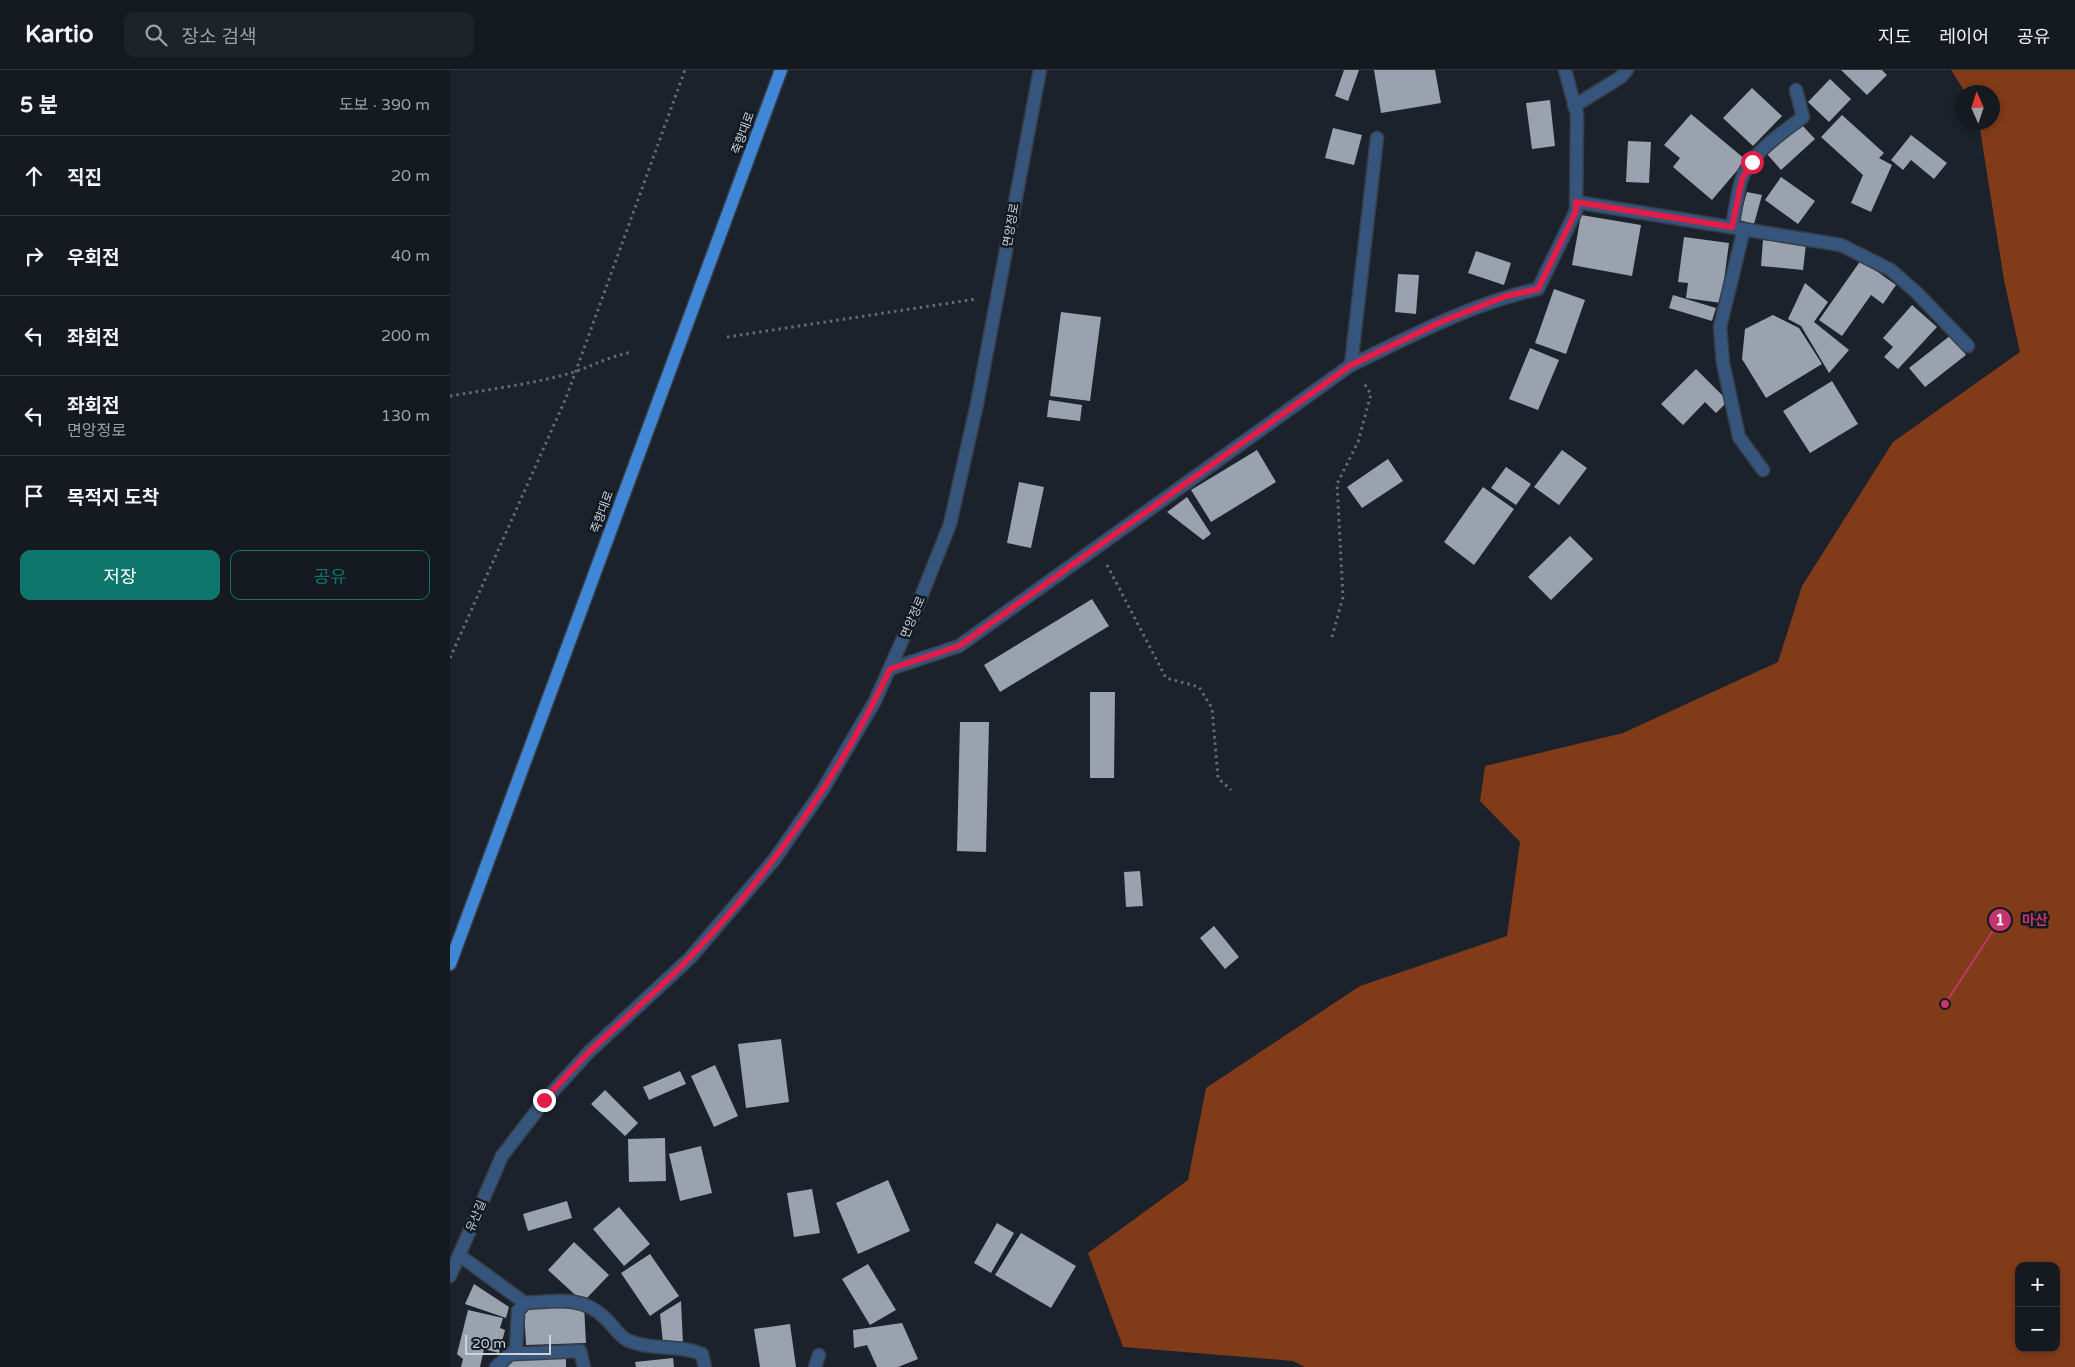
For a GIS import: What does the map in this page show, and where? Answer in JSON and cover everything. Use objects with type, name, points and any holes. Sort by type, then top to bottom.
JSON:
[{"type":"main road","name":"죽향대로","points":[[450,964],[781,70]]},
{"type":"street","name":"면앙정로","points":[[502,1156],[544,1100],[590,1052],[690,958],[774,860],[822,791],[875,701],[916,612],[950,524],[977,404],[1040,70]]},
{"type":"street","points":[[890,669],[959,646],[1351,365],[1443,321],[1506,296],[1538,289],[1576,211],[1577,114],[1565,70]]},
{"type":"street","points":[[1574,106],[1621,77],[1627,70]]},
{"type":"street","points":[[1763,470],[1739,437],[1722,354],[1720,327],[1738,228],[1742,179],[1752,162],[1778,136],[1803,116],[1796,90]]},
{"type":"street","points":[[1351,365],[1377,138]]},
{"type":"street","points":[[1576,202],[1841,245],[1891,270],[1917,293],[1968,346]]},
{"type":"street","name":"유산길","points":[[450,1276],[502,1156]]},
{"type":"street","points":[[459,1255],[525,1303],[563,1300],[591,1306],[625,1340],[656,1348],[692,1350],[702,1354],[705,1367]]},
{"type":"street","points":[[496,1367],[516,1349],[518,1311],[525,1303]]},
{"type":"street","points":[[512,1354],[580,1351],[584,1367]]},
{"type":"path","points":[[450,658],[566,398],[685,70]]},
{"type":"path","points":[[727,337],[998,296]]},
{"type":"path","points":[[450,396],[538,381],[575,371],[611,355],[632,352]]},
{"type":"path","points":[[1332,638],[1342,597],[1337,484],[1358,442],[1371,394],[1351,365]]},
{"type":"path","points":[[1098,546],[1166,678],[1199,686],[1212,708],[1218,778],[1231,790]]},
{"type":"shaded area","points":[[1951,70],[2075,70],[2075,1367],[1305,1367],[1293,1361],[1123,1347],[1088,1253],[1188,1180],[1206,1088],[1360,986],[1507,936],[1520,842],[1480,801],[1485,766],[1623,733],[1778,662],[1802,586],[1893,442],[2020,352],[2004,280],[1980,130],[2000,130],[2000,85],[1961,85]]},
{"type":"building","points":[[1344,70],[1359,70],[1348,101],[1335,96]]},
{"type":"building","points":[[1374,70],[1435,70],[1441,103],[1381,113]]},
{"type":"building","points":[[1841,70],[1882,70],[1887,75],[1867,95]]},
{"type":"building","points":[[1830,79],[1851,99],[1829,122],[1808,102]]},
{"type":"building","points":[[1752,88],[1782,116],[1753,146],[1723,118]]},
{"type":"building","points":[[1550,100],[1555,146],[1532,149],[1526,103]]},
{"type":"building","points":[[1691,114],[1746,160],[1712,200],[1673,167],[1680,158],[1664,145]]},
{"type":"building","points":[[1842,115],[1884,153],[1879,158],[1892,165],[1871,212],[1851,203],[1863,175],[1821,137]]},
{"type":"building","points":[[1800,123],[1815,139],[1781,170],[1767,154]]},
{"type":"building","points":[[1333,128],[1362,135],[1354,165],[1325,158]]},
{"type":"building","points":[[1911,135],[1947,163],[1934,179],[1911,160],[1903,170],[1891,160]]},
{"type":"building","points":[[1628,141],[1651,142],[1649,183],[1626,182]]},
{"type":"building","points":[[1781,177],[1815,201],[1798,224],[1765,200]]},
{"type":"building","points":[[1747,192],[1762,195],[1754,224],[1739,220]]},
{"type":"building","points":[[1581,215],[1641,225],[1632,276],[1572,265]]},
{"type":"building","points":[[1684,237],[1729,243],[1721,303],[1686,298],[1688,283],[1678,282]]},
{"type":"building","points":[[1763,240],[1806,244],[1803,270],[1761,266]]},
{"type":"building","points":[[1476,251],[1511,263],[1504,285],[1468,273]]},
{"type":"building","points":[[1861,260],[1896,285],[1883,304],[1871,295],[1842,336],[1819,320]]},
{"type":"building","points":[[1398,274],[1419,275],[1416,314],[1395,312]]},
{"type":"building","points":[[1805,283],[1828,302],[1814,322],[1849,350],[1829,373],[1801,326],[1788,319]]},
{"type":"building","points":[[1554,289],[1585,300],[1566,354],[1535,343]]},
{"type":"building","points":[[1673,295],[1716,308],[1712,321],[1669,308]]},
{"type":"building","points":[[1912,305],[1937,327],[1898,369],[1884,357],[1893,347],[1883,338]]},
{"type":"building","points":[[1061,312],[1101,317],[1090,401],[1050,396]]},
{"type":"building","points":[[1773,315],[1799,328],[1822,364],[1766,398],[1742,359],[1745,329]]},
{"type":"building","points":[[1951,335],[1966,355],[1925,387],[1909,368]]},
{"type":"building","points":[[1530,348],[1559,360],[1538,410],[1509,399]]},
{"type":"building","points":[[1696,369],[1728,401],[1716,413],[1705,402],[1683,425],[1661,404]]},
{"type":"building","points":[[1832,381],[1858,424],[1810,453],[1783,411]]},
{"type":"building","points":[[1049,400],[1082,405],[1080,421],[1047,417]]},
{"type":"building","points":[[1257,450],[1276,482],[1211,522],[1191,490]]},
{"type":"building","points":[[1562,450],[1587,468],[1559,505],[1534,487]]},
{"type":"building","points":[[1388,459],[1403,481],[1362,508],[1347,487]]},
{"type":"building","points":[[1506,467],[1531,484],[1516,505],[1491,488]]},
{"type":"building","points":[[1019,482],[1044,487],[1031,548],[1007,543]]},
{"type":"building","points":[[1483,487],[1514,509],[1474,565],[1444,542]]},
{"type":"building","points":[[1187,497],[1211,534],[1203,540],[1167,512]]},
{"type":"building","points":[[1570,536],[1593,559],[1551,600],[1528,577]]},
{"type":"building","points":[[1092,599],[1109,626],[1000,692],[984,665]]},
{"type":"building","points":[[1090,692],[1115,692],[1114,778],[1090,778]]},
{"type":"building","points":[[960,722],[989,722],[986,852],[957,851]]},
{"type":"building","points":[[1140,871],[1143,906],[1126,907],[1124,872]]},
{"type":"building","points":[[1214,926],[1239,957],[1225,969],[1200,938]]},
{"type":"building","points":[[781,1039],[789,1102],[746,1108],[738,1044]]},
{"type":"building","points":[[715,1065],[738,1116],[714,1127],[691,1076]]},
{"type":"building","points":[[680,1071],[686,1084],[649,1100],[643,1087]]},
{"type":"building","points":[[605,1090],[638,1123],[625,1136],[591,1104]]},
{"type":"building","points":[[665,1138],[666,1181],[629,1182],[628,1139]]},
{"type":"building","points":[[701,1146],[712,1193],[680,1201],[669,1154]]},
{"type":"building","points":[[888,1180],[910,1231],[858,1254],[836,1203]]},
{"type":"building","points":[[812,1189],[820,1233],[794,1237],[787,1193]]},
{"type":"building","points":[[567,1201],[572,1218],[528,1231],[523,1214]]},
{"type":"building","points":[[619,1207],[650,1244],[624,1266],[593,1229]]},
{"type":"building","points":[[997,1223],[1014,1233],[991,1273],[974,1263]]},
{"type":"building","points":[[1021,1233],[1076,1266],[1051,1308],[995,1275]]},
{"type":"building","points":[[574,1242],[609,1275],[583,1302],[548,1270]]},
{"type":"building","points":[[650,1254],[679,1296],[650,1316],[621,1273]]},
{"type":"building","points":[[868,1264],[896,1310],[870,1325],[842,1279]]},
{"type":"building","points":[[474,1284],[509,1307],[506,1318],[465,1304]]},
{"type":"building","points":[[681,1301],[683,1343],[663,1343],[660,1314]]},
{"type":"building","points":[[584,1306],[586,1343],[526,1345],[524,1309]]},
{"type":"building","points":[[468,1310],[503,1318],[500,1328],[505,1330],[499,1353],[484,1349],[480,1367],[461,1367],[463,1359],[457,1354]]},
{"type":"building","points":[[902,1323],[918,1359],[898,1367],[877,1367],[867,1345],[854,1348],[853,1330]]},
{"type":"building","points":[[790,1324],[796,1367],[760,1367],[754,1329]]},
{"type":"building","points":[[566,1357],[566,1367],[507,1367],[506,1360]]},
{"type":"building","points":[[673,1358],[674,1367],[636,1367],[635,1362]]},
{"type":"place","name":"마산","points":[[1945,1004]]},
{"type":"route","points":[[544,1100],[590,1052],[690,958],[774,860],[822,791],[875,701],[890,669],[959,646],[1351,365],[1443,321],[1506,296],[1538,289],[1576,211],[1576,202],[1732,227],[1742,179],[1752,162]]}]
